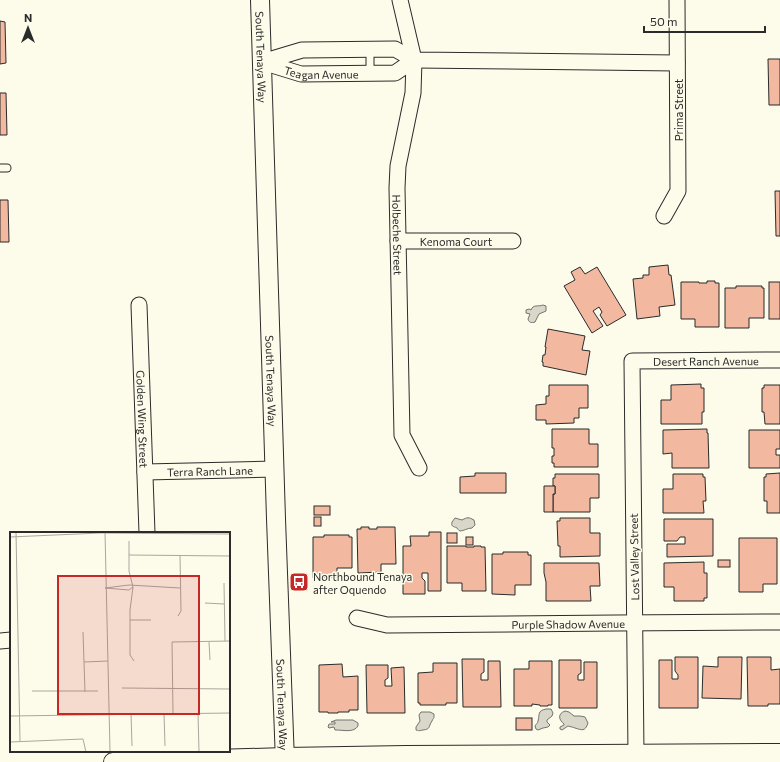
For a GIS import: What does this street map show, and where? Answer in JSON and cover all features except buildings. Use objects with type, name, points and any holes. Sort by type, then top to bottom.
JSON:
[{"type":"street","name":"South Tenaya Way","points":[[260,0],[285,759]]},
{"type":"street","name":"Holbeche Street","points":[[400,0],[414,60],[413,93],[398,166],[397,188],[402,435],[419,468]]},
{"type":"street","name":"Prima Street","points":[[664,216],[678,191],[677,0]]},
{"type":"street","name":"Teagan Avenue","points":[[262,62],[302,50],[395,49],[414,60],[677,63]]},
{"type":"street","name":"Teagan Avenue","points":[[262,62],[300,74],[396,73],[414,60]]},
{"type":"street","name":"Kenoma Court","points":[[398,241],[513,241]]},
{"type":"street","name":"Golden Wing Street","points":[[139,305],[147,532]]},
{"type":"street","name":"Desert Ranch Avenue","points":[[632,361],[780,360]]},
{"type":"street","name":"Lost Valley Street","points":[[632,361],[636,754]]},
{"type":"street","name":"Terra Ranch Lane","points":[[145,472],[275,469]]},
{"type":"street","name":"Purple Shadow Avenue","points":[[357,618],[387,625],[780,622]]},
{"type":"street","points":[[0,641],[10,640]]},
{"type":"street","points":[[114,762],[285,759],[589,758],[636,754],[778,756]]},
{"type":"lane","points":[[370,49],[370,73]]},
{"type":"shaded area","points":[[534,306],[546,306],[546,311],[539,314],[535,322],[530,322],[528,319],[530,314],[526,313],[526,310],[531,310]]},
{"type":"shaded area","points":[[455,518],[462,520],[470,518],[474,520],[475,525],[472,528],[460,531],[452,526],[452,522]]},
{"type":"shaded area","points":[[546,709],[551,709],[553,713],[547,720],[550,725],[538,730],[535,726],[538,722],[539,713]]},
{"type":"shaded area","points":[[565,711],[574,716],[585,717],[588,723],[586,728],[581,730],[568,726],[562,730],[560,729],[560,727],[564,724],[560,719],[560,715]]},
{"type":"shaded area","points":[[421,712],[430,712],[434,714],[434,717],[426,730],[419,731],[416,730],[416,727],[420,721],[419,715]]},
{"type":"shaded area","points":[[336,720],[353,720],[358,723],[358,726],[354,730],[348,731],[335,730],[334,727],[328,727],[329,724],[335,724],[335,722],[331,722]]},
{"type":"place","name":"Northbound Tenaya after Oquendo","points":[[299,582]]}]
